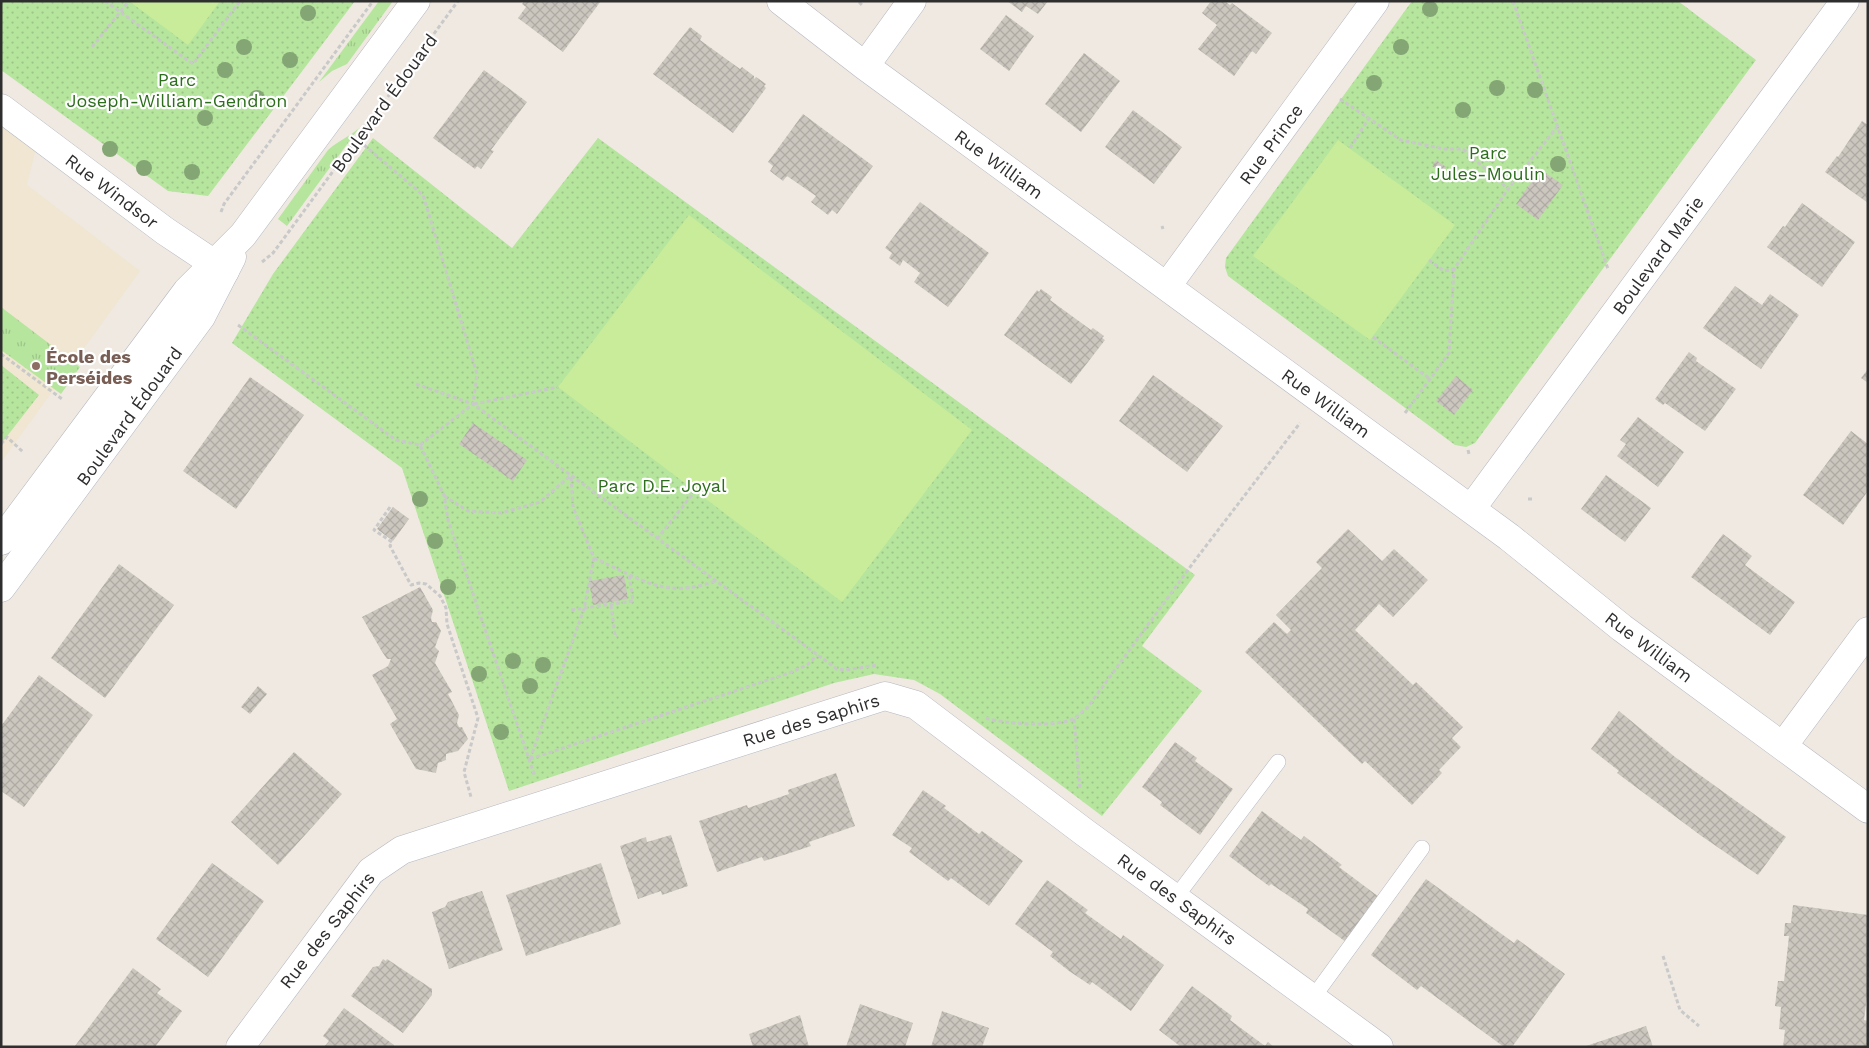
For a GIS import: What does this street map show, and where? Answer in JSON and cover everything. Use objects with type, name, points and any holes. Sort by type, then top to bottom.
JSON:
[{"type":"street","name":"Boulevard Édouard","points":[[1,588],[201,317],[220,268],[416,1]]},
{"type":"street","name":"Rue William","points":[[781,1],[865,66],[1516,542],[1622,628],[1868,809]]},
{"type":"street","points":[[865,66],[912,1]]},
{"type":"street","name":"Rue Prince","points":[[1167,286],[1375,1]]},
{"type":"street","name":"Boulevard Marie","points":[[1471,509],[1845,1]]},
{"type":"street","name":"Rue Windsor","points":[[1,108],[165,231],[220,268]]},
{"type":"street","name":"Boulevard Édouard","points":[[1,541],[188,291],[220,268]]},
{"type":"street","points":[[1783,746],[1868,631]]},
{"type":"street","name":"Rue des Saphirs","points":[[240,1047],[371,870],[402,850],[885,696],[916,705],[1084,832],[1176,897],[1379,1047]]},
{"type":"lane","points":[[1176,897],[1278,762]]},
{"type":"lane","points":[[1312,999],[1422,848]]},
{"type":"path","points":[[105,1],[193,64],[240,1]]},
{"type":"path","points":[[92,47],[128,1]]},
{"type":"path","points":[[224,204],[373,1]]},
{"type":"path","name":"Boulevard Édouard","points":[[273,253],[458,1]]},
{"type":"path","points":[[1512,1],[1608,269]]},
{"type":"path","points":[[1338,98],[1401,140],[1444,149],[1463,149],[1508,189]]},
{"type":"path","points":[[1350,148],[1369,118]]},
{"type":"path","points":[[1405,414],[1449,353],[1454,269],[1508,189],[1558,127]]},
{"type":"path","points":[[364,145],[423,195],[477,374],[473,404]]},
{"type":"path","points":[[1429,260],[1444,271],[1454,269]]},
{"type":"path","points":[[238,325],[396,440],[420,445],[473,404],[558,387]]},
{"type":"path","points":[[1373,337],[1430,379]]},
{"type":"path","points":[[1,354],[62,399]]},
{"type":"path","points":[[416,384],[473,404],[817,655],[807,665],[789,673],[530,759]]},
{"type":"path","points":[[1050,724],[1074,718],[1092,701],[1196,558],[1300,423]]},
{"type":"path","points":[[1,444],[7,437],[23,452]]},
{"type":"path","points":[[420,445],[444,495],[448,520],[530,759],[542,804]]},
{"type":"path","points":[[444,495],[468,511],[501,513],[540,502],[571,475]]},
{"type":"path","points":[[530,759],[584,609],[594,558],[573,507],[571,475]]},
{"type":"path","points":[[657,539],[694,491]]},
{"type":"path","points":[[390,507],[374,530],[392,542],[390,546],[411,585],[426,584],[440,596],[446,608],[447,624],[478,718],[464,772],[478,825]]},
{"type":"path","points":[[594,558],[658,588],[694,589],[715,581]]},
{"type":"path","points":[[571,610],[633,602],[629,574]]},
{"type":"path","points":[[611,605],[615,636],[617,636]]},
{"type":"path","points":[[1074,718],[1084,832]]},
{"type":"path","points":[[1663,956],[1680,1010],[1699,1026]]},
{"type":"shaded area","name":"École des Perséides","points":[[1,108],[39,136],[27,185],[140,271],[1,462]]},
{"type":"green space","name":"Parc Joseph-William-Gendron","points":[[1,1],[355,1],[208,196],[168,191],[1,70]]},
{"type":"green space","points":[[129,1],[220,1],[188,45]]},
{"type":"green space","points":[[379,1],[393,1],[347,64],[332,71],[319,82]]},
{"type":"green space","name":"Parc Jules-Moulin","points":[[1412,1],[1678,1],[1756,60],[1475,443],[1466,447],[1455,445],[1228,276],[1225,267],[1226,258]]},
{"type":"green space","points":[[359,128],[287,226],[278,219],[328,150]]},
{"type":"green space","name":"Parc D.E. Joyal","points":[[373,138],[512,248],[598,138],[1195,575],[1142,646],[1202,691],[1102,816],[940,694],[914,680],[874,674],[834,683],[509,791],[402,468],[232,343],[273,274]]},
{"type":"green space","points":[[1338,140],[1455,225],[1370,340],[1253,256]]},
{"type":"green space","points":[[689,215],[972,430],[842,602],[558,387]]},
{"type":"green space","points":[[1,307],[80,367],[61,394],[1,350]]},
{"type":"green space","points":[[1,365],[39,395],[1,444]]},
{"type":"building","points":[[524,1],[601,1],[563,52],[518,18],[526,7],[522,4]]},
{"type":"building","points":[[1007,1],[1048,1],[1038,14],[1026,6],[1022,12]]},
{"type":"building","points":[[1211,1],[1225,1],[1230,5],[1232,3],[1272,33],[1256,54],[1252,51],[1234,76],[1198,49],[1217,25],[1202,13]]},
{"type":"building","points":[[1006,15],[1034,36],[1009,71],[980,49]]},
{"type":"building","points":[[690,27],[702,36],[700,40],[740,69],[742,67],[754,76],[754,79],[756,77],[766,84],[764,86],[766,88],[733,133],[653,74]]},
{"type":"building","points":[[1084,53],[1120,81],[1081,132],[1045,104]]},
{"type":"building","points":[[484,70],[527,102],[491,150],[494,151],[481,169],[477,166],[475,169],[433,138]]},
{"type":"building","points":[[1133,110],[1182,147],[1154,184],[1105,147]]},
{"type":"building","points":[[803,114],[873,166],[837,214],[832,210],[828,215],[811,202],[816,196],[787,176],[783,181],[770,171],[773,166],[768,162]]},
{"type":"building","points":[[1862,121],[1868,125],[1868,203],[1825,172],[1838,157]]},
{"type":"building","points":[[1436,160],[1446,167],[1441,173],[1432,166]]},
{"type":"building","points":[[1540,169],[1563,185],[1538,220],[1516,204]]},
{"type":"building","points":[[920,202],[989,253],[948,307],[914,282],[920,273],[903,260],[900,266],[889,258],[892,253],[885,248]]},
{"type":"building","points":[[1802,203],[1855,242],[1822,287],[1767,247],[1783,226],[1785,227]]},
{"type":"building","points":[[1735,286],[1762,305],[1770,294],[1799,315],[1761,369],[1703,328]]},
{"type":"building","points":[[1041,289],[1052,297],[1050,300],[1091,330],[1093,328],[1104,336],[1102,338],[1105,340],[1071,384],[1004,335],[1037,290],[1039,292]]},
{"type":"building","points":[[1689,352],[1697,358],[1696,361],[1736,389],[1705,431],[1665,403],[1663,405],[1655,399]]},
{"type":"building","points":[[1868,369],[1868,383],[1861,378]]},
{"type":"building","points":[[1153,375],[1223,426],[1187,472],[1119,421]]},
{"type":"building","points":[[1456,376],[1473,390],[1454,415],[1436,401]]},
{"type":"building","points":[[250,377],[304,415],[236,509],[183,471]]},
{"type":"building","points":[[1638,417],[1684,452],[1658,487],[1617,456],[1626,444],[1620,440]]},
{"type":"building","points":[[473,423],[527,460],[513,481],[459,444]]},
{"type":"building","points":[[1851,431],[1868,444],[1868,491],[1843,525],[1803,495]]},
{"type":"building","points":[[1606,475],[1651,508],[1625,542],[1581,509]]},
{"type":"building","points":[[393,507],[409,519],[393,541],[377,529]]},
{"type":"building","points":[[1348,529],[1382,561],[1394,549],[1428,580],[1393,617],[1379,604],[1355,630],[1413,685],[1416,682],[1463,727],[1452,738],[1461,747],[1439,770],[1442,773],[1412,805],[1365,761],[1362,764],[1245,652],[1274,622],[1287,634],[1291,630],[1276,615],[1322,568],[1316,562]]},
{"type":"building","points":[[1723,534],[1752,556],[1745,565],[1795,602],[1770,635],[1691,577]]},
{"type":"building","points":[[119,564],[174,605],[105,698],[51,658]]},
{"type":"building","points":[[624,575],[628,599],[593,605],[589,581]]},
{"type":"building","points":[[420,587],[433,610],[432,622],[436,622],[441,631],[435,647],[439,651],[435,663],[452,692],[448,694],[459,715],[457,723],[459,727],[462,727],[468,739],[458,751],[446,754],[446,760],[438,763],[436,773],[416,769],[390,724],[397,719],[372,675],[388,666],[391,659],[387,659],[362,617]]},
{"type":"building","points":[[39,675],[93,715],[24,807],[1,791],[1,726]]},
{"type":"building","points":[[258,686],[267,694],[250,714],[241,707]]},
{"type":"building","points":[[1619,711],[1675,757],[1786,837],[1758,875],[1700,835],[1617,773],[1619,771],[1591,749]]},
{"type":"building","points":[[1175,742],[1197,758],[1195,761],[1233,789],[1200,835],[1160,805],[1162,802],[1142,787]]},
{"type":"building","points":[[294,752],[342,794],[278,865],[231,822]]},
{"type":"building","points":[[836,773],[855,826],[809,842],[811,846],[787,854],[764,861],[762,857],[717,872],[699,821],[747,805],[748,808],[789,794],[788,790]]},
{"type":"building","points":[[923,790],[946,806],[944,808],[979,834],[982,831],[1023,861],[989,906],[951,878],[948,881],[909,852],[912,848],[892,835]]},
{"type":"building","points":[[1262,811],[1301,840],[1304,836],[1342,865],[1339,867],[1379,897],[1346,942],[1306,913],[1308,909],[1271,884],[1269,886],[1229,856]]},
{"type":"building","points":[[671,835],[688,886],[662,895],[661,891],[638,899],[620,846],[646,837],[647,842]]},
{"type":"building","points":[[212,863],[264,901],[208,977],[156,939]]},
{"type":"building","points":[[601,863],[621,924],[526,956],[506,895]]},
{"type":"building","points":[[1426,879],[1514,943],[1517,939],[1565,974],[1512,1047],[1504,1047],[1421,986],[1417,990],[1371,955]]},
{"type":"building","points":[[1047,880],[1088,910],[1085,913],[1121,939],[1123,935],[1164,965],[1131,1011],[1092,982],[1090,985],[1069,971],[1050,956],[1053,952],[1015,924]]},
{"type":"building","points":[[482,891],[503,950],[449,969],[432,912],[445,907],[448,902]]},
{"type":"building","points":[[1793,905],[1868,915],[1868,988],[1864,1020],[1868,1021],[1868,1047],[1783,1047],[1785,1030],[1779,1029],[1781,1007],[1775,1006],[1778,981],[1784,981],[1789,936],[1784,936],[1785,923],[1791,923]]},
{"type":"building","points":[[383,959],[386,961],[387,959],[432,989],[432,995],[403,1033],[351,996],[373,967],[379,966]]},
{"type":"building","points":[[133,968],[161,989],[157,993],[182,1011],[155,1047],[75,1046]]},
{"type":"building","points":[[1192,986],[1232,1016],[1230,1020],[1265,1046],[1268,1042],[1274,1047],[1181,1047],[1159,1030]]},
{"type":"building","points":[[860,1004],[913,1023],[905,1047],[846,1047]]},
{"type":"building","points":[[344,1008],[394,1045],[393,1047],[324,1047],[329,1041],[323,1036]]},
{"type":"building","points":[[942,1011],[989,1028],[982,1047],[931,1047]]},
{"type":"building","points":[[800,1015],[809,1047],[753,1047],[749,1034]]},
{"type":"building","points":[[1646,1026],[1653,1047],[1586,1047],[1586,1046]]},
{"type":"place","name":"École des Perséides","points":[[36,366]]}]
